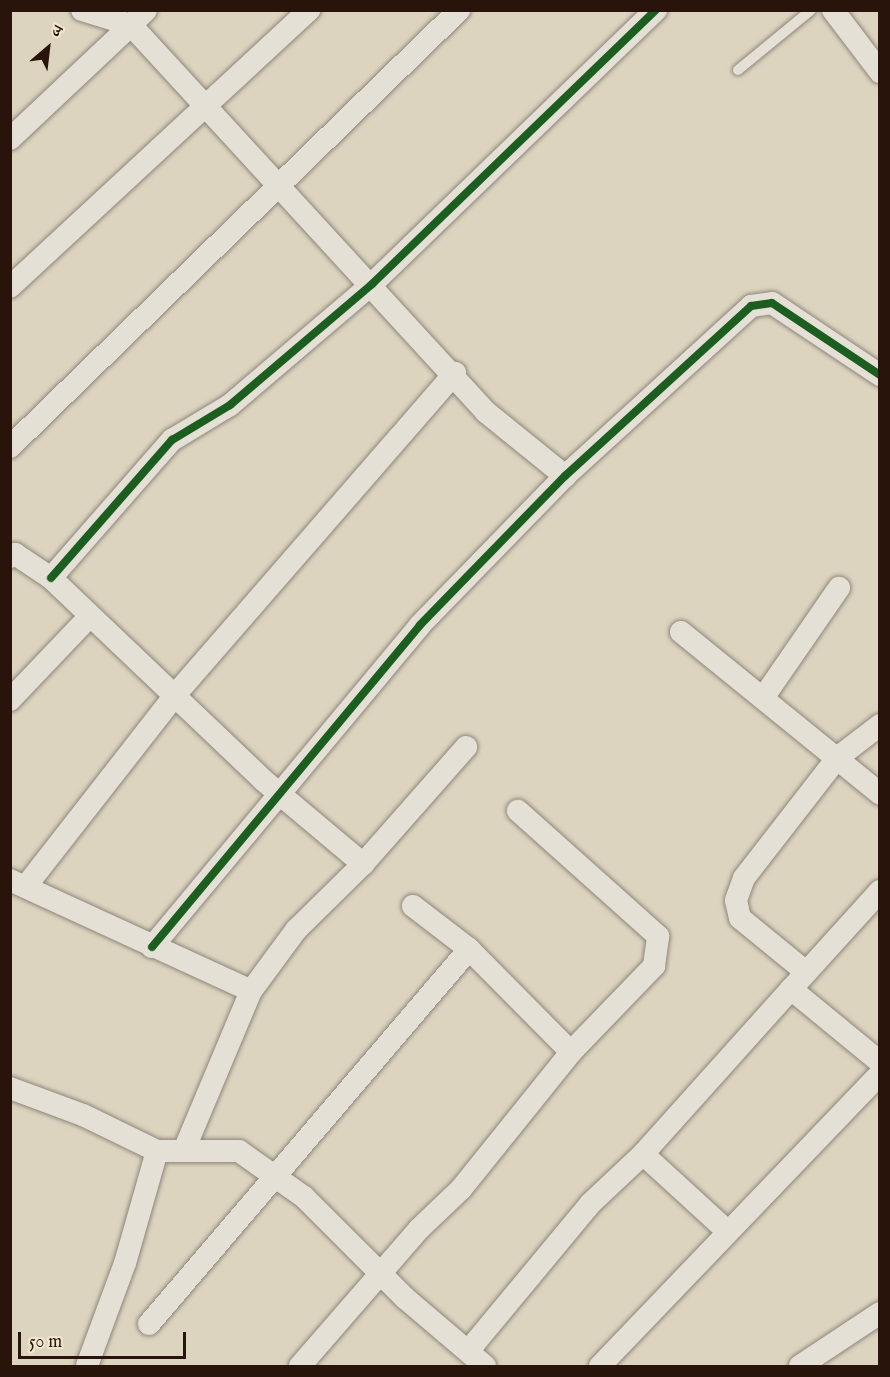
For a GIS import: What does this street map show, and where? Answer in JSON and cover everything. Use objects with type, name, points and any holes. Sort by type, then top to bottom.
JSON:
[{"type":"street","points":[[82,10],[139,18],[207,107],[455,373],[486,412],[566,476]]},
{"type":"street","points":[[10,287],[207,107],[309,10]]},
{"type":"street","points":[[10,447],[459,10]]},
{"type":"street","points":[[51,578],[172,440],[230,405],[372,284],[656,10]]},
{"type":"street","points":[[833,10],[879,72]]},
{"type":"street","points":[[10,139],[139,18]]},
{"type":"street","points":[[152,948],[282,795],[420,625],[566,476],[751,306],[772,303],[879,375]]},
{"type":"street","points":[[251,991],[152,948],[18,883],[175,695],[455,373]]},
{"type":"street","points":[[10,557],[15,554],[51,578],[282,795],[363,864]]},
{"type":"street","points":[[763,698],[839,588]]},
{"type":"street","points":[[10,700],[90,616]]},
{"type":"street","points":[[681,632],[879,794]]},
{"type":"street","points":[[806,972],[740,918],[736,900],[744,878],[837,759],[879,725]]},
{"type":"street","points":[[184,1148],[251,991],[296,930],[363,864],[466,747]]},
{"type":"street","points":[[300,1366],[383,1270],[461,1189],[572,1052],[647,977],[660,950],[658,936],[518,811]]},
{"type":"street","points":[[469,1350],[590,1204],[643,1154],[879,891]]},
{"type":"street","points":[[413,906],[469,949],[572,1052]]},
{"type":"street","points":[[149,1324],[278,1177],[469,949]]},
{"type":"street","points":[[790,989],[879,1062]]},
{"type":"street","points":[[600,1366],[879,1074]]},
{"type":"street","points":[[10,1088],[83,1115],[157,1151],[184,1148],[239,1151],[278,1177],[383,1270],[405,1298],[469,1350],[485,1366]]},
{"type":"street","points":[[87,1366],[125,1263],[157,1151]]},
{"type":"street","points":[[643,1154],[727,1231]]},
{"type":"street","points":[[800,1366],[879,1313]]},
{"type":"lane","points":[[738,70],[811,10]]},
{"type":"cycle path","points":[[51,578],[172,440],[230,405],[372,284],[656,10]]},
{"type":"cycle path","points":[[152,947],[420,625],[565,476],[751,306],[772,303],[880,375]]}]
